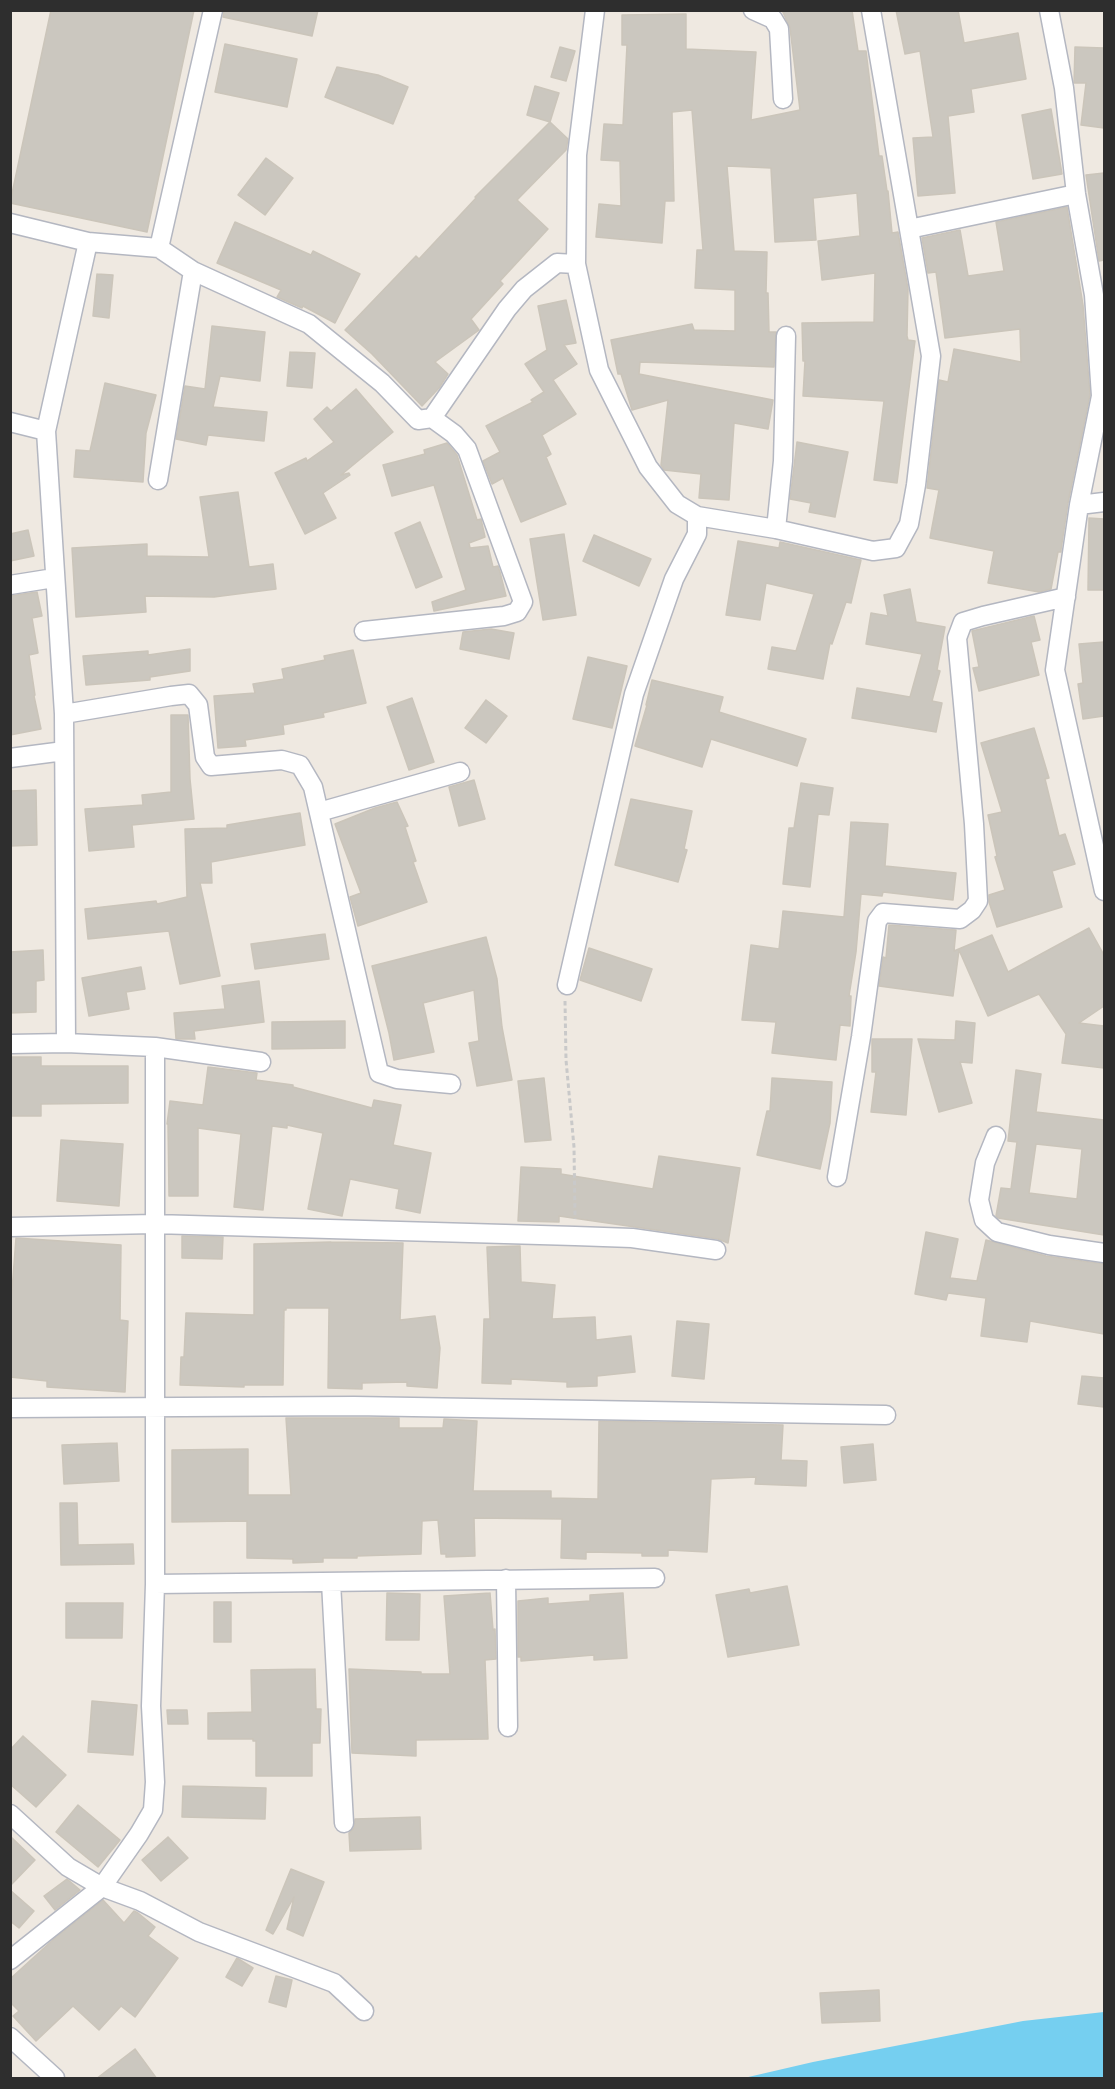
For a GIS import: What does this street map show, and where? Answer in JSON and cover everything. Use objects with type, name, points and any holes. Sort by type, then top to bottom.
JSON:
[{"type":"street","points":[[159,248],[213,10]]},
{"type":"street","points":[[595,10],[577,155],[576,264],[599,370],[648,467],[676,504],[697,516],[776,529],[873,551],[896,548],[909,524],[916,485],[931,356],[871,10]]},
{"type":"street","points":[[753,10],[773,19],[779,29],[783,99]]},
{"type":"street","points":[[1048,10],[1064,88],[1076,194],[1094,295],[1101,396],[1079,506],[1055,670],[1104,891]]},
{"type":"street","points":[[909,229],[1076,194]]},
{"type":"street","points":[[10,223],[88,242],[159,248],[193,271],[309,324],[382,383],[418,420],[432,418],[454,434],[467,449],[523,602],[517,612],[504,616],[364,631]]},
{"type":"street","points":[[66,1043],[64,714],[46,431],[88,242]]},
{"type":"street","points":[[432,418],[507,309],[524,289],[557,262],[576,264]]},
{"type":"street","points":[[158,480],[193,271]]},
{"type":"street","points":[[776,529],[783,461],[786,336]]},
{"type":"street","points":[[10,422],[46,431]]},
{"type":"street","points":[[1079,506],[1104,502]]},
{"type":"street","points":[[567,985],[634,694],[674,579],[697,534],[697,516]]},
{"type":"street","points":[[10,585],[54,578]]},
{"type":"street","points":[[837,1177],[861,1037],[876,921],[883,913],[960,919],[972,910],[978,901],[974,825],[957,638],[963,622],[1066,597]]},
{"type":"street","points":[[64,714],[189,694],[198,705],[205,757],[211,766],[282,760],[300,765],[314,787],[379,1073],[397,1079],[452,1084]]},
{"type":"street","points":[[10,758],[64,751]]},
{"type":"street","points":[[319,812],[460,772]]},
{"type":"street","points":[[10,1044],[66,1043],[155,1047],[261,1062]]},
{"type":"street","points":[[10,1960],[102,1887],[153,1810],[155,1782],[151,1706],[155,1584],[155,1047]]},
{"type":"street","points":[[996,1136],[985,1163],[979,1200],[984,1220],[997,1232],[1049,1245],[1104,1253]]},
{"type":"street","points":[[10,1227],[154,1224],[575,1236],[632,1238],[716,1250]]},
{"type":"street","points":[[10,1408],[354,1406],[886,1415]]},
{"type":"street","points":[[155,1584],[655,1578]]},
{"type":"street","points":[[506,1580],[508,1727]]},
{"type":"street","points":[[331,1582],[344,1822]]},
{"type":"street","points":[[10,1814],[68,1867],[102,1887],[140,1901],[200,1932],[334,1983],[364,2012]]},
{"type":"street","points":[[10,2037],[55,2079]]},
{"type":"path","points":[[567,985],[564,1010],[574,1148],[575,1236]]},
{"type":"water","points":[[1104,2012],[1104,2078],[744,2078],[813,2062],[1023,2021]]},
{"type":"building","points":[[51,10],[194,10],[147,232],[10,203]]},
{"type":"building","points":[[224,10],[318,10],[312,36],[223,17]]},
{"type":"building","points":[[782,10],[852,10],[858,51],[866,51],[879,156],[882,156],[888,191],[892,233],[898,232],[908,289],[907,336],[908,340],[915,341],[897,483],[874,480],[884,401],[803,396],[805,361],[803,361],[802,323],[874,322],[875,273],[822,280],[818,241],[860,236],[857,193],[813,198],[816,240],[775,242],[771,168],[727,166],[734,251],[767,252],[766,293],[768,293],[769,332],[776,332],[774,367],[640,362],[639,374],[773,400],[768,429],[734,423],[729,500],[699,498],[701,474],[664,470],[661,465],[668,400],[632,410],[621,374],[618,374],[611,340],[692,324],[694,330],[735,331],[735,290],[695,288],[697,250],[703,250],[692,110],[672,112],[674,201],[665,201],[662,243],[596,237],[599,204],[621,206],[620,161],[601,160],[604,124],[623,125],[627,45],[622,45],[622,15],[686,14],[686,49],[756,52],[751,120],[800,110],[790,28]]},
{"type":"building","points":[[896,10],[958,10],[964,43],[1018,33],[1026,79],[971,89],[974,112],[948,116],[955,193],[918,196],[913,138],[933,137],[920,51],[905,54]]},
{"type":"building","points":[[225,44],[297,59],[287,107],[215,92]]},
{"type":"building","points":[[560,47],[575,51],[566,81],[551,77]]},
{"type":"building","points":[[1075,47],[1104,48],[1104,128],[1081,125],[1086,83],[1074,83]]},
{"type":"building","points":[[337,67],[378,75],[408,87],[393,124],[325,97]]},
{"type":"building","points":[[535,86],[559,93],[550,122],[527,115]]},
{"type":"building","points":[[1051,109],[1062,174],[1033,179],[1022,115]]},
{"type":"building","points":[[550,122],[568,139],[566,150],[517,200],[548,229],[500,281],[503,284],[471,319],[479,330],[435,362],[448,374],[439,388],[422,406],[372,354],[345,330],[416,256],[419,259],[475,197]]},
{"type":"building","points":[[266,158],[293,178],[265,215],[238,195]]},
{"type":"building","points":[[1104,173],[1104,260],[1099,261],[1086,175]]},
{"type":"building","points":[[1067,207],[1083,305],[1090,395],[1068,503],[1061,552],[1058,552],[1051,589],[1039,592],[988,583],[994,551],[930,538],[939,490],[927,488],[939,380],[948,382],[954,349],[1021,362],[1020,329],[945,338],[936,272],[928,273],[922,238],[960,230],[968,276],[1004,271],[996,222]]},
{"type":"building","points":[[235,222],[311,255],[313,251],[360,274],[335,323],[303,306],[302,308],[277,297],[281,290],[217,263]]},
{"type":"building","points":[[97,274],[113,275],[109,318],[93,316]]},
{"type":"building","points":[[566,300],[576,343],[564,345],[577,364],[553,380],[576,414],[542,435],[551,454],[546,457],[566,504],[521,522],[503,478],[492,484],[483,461],[500,452],[486,426],[533,402],[531,400],[544,392],[525,364],[547,350],[538,306]]},
{"type":"building","points":[[212,326],[265,332],[260,381],[220,376],[213,407],[267,412],[264,441],[208,435],[206,445],[176,439],[185,386],[205,389]]},
{"type":"building","points":[[290,352],[315,353],[312,388],[287,386]]},
{"type":"building","points":[[105,383],[156,395],[146,433],[143,482],[74,477],[76,450],[90,451]]},
{"type":"building","points":[[356,389],[393,432],[341,475],[349,473],[350,475],[323,493],[336,518],[305,534],[275,473],[306,458],[307,461],[334,442],[314,419],[327,407],[331,411]]},
{"type":"building","points":[[797,442],[848,452],[835,517],[809,512],[811,503],[790,499]]},
{"type":"building","points":[[447,443],[457,455],[477,520],[481,519],[485,537],[469,543],[470,548],[488,546],[493,567],[498,566],[506,596],[434,611],[432,602],[466,590],[434,485],[392,496],[383,465],[425,454],[424,450]]},
{"type":"building","points":[[238,492],[249,567],[273,564],[276,589],[214,597],[145,596],[146,612],[76,617],[72,548],[147,544],[147,556],[209,557],[200,497]]},
{"type":"building","points":[[1089,518],[1104,519],[1104,590],[1088,590]]},
{"type":"building","points":[[420,522],[442,577],[416,588],[395,533]]},
{"type":"building","points":[[28,530],[34,556],[10,561],[10,534]]},
{"type":"building","points":[[564,534],[576,615],[543,620],[530,539]]},
{"type":"building","points":[[594,535],[651,559],[639,586],[583,561]]},
{"type":"building","points":[[738,541],[779,548],[780,542],[861,560],[851,603],[846,602],[832,644],[830,643],[823,679],[768,669],[772,647],[796,651],[814,594],[766,583],[760,620],[726,615]]},
{"type":"building","points":[[910,589],[916,622],[945,627],[937,670],[940,671],[932,701],[942,703],[936,732],[852,718],[857,688],[910,697],[922,654],[866,644],[871,613],[888,616],[884,595]]},
{"type":"building","points":[[37,592],[42,616],[32,618],[38,653],[29,655],[41,729],[10,735],[10,596]]},
{"type":"building","points":[[1034,616],[1040,640],[1031,642],[1039,675],[979,691],[973,668],[979,667],[972,631]]},
{"type":"building","points":[[491,629],[514,633],[509,659],[460,649],[463,632]]},
{"type":"building","points":[[1104,642],[1104,716],[1083,719],[1078,684],[1083,683],[1079,644]]},
{"type":"building","points":[[190,649],[190,671],[150,677],[150,680],[86,685],[83,656],[148,651],[148,655]]},
{"type":"building","points":[[353,650],[366,703],[323,713],[324,717],[283,725],[284,734],[245,740],[246,746],[218,748],[214,696],[255,693],[253,684],[284,679],[282,669],[325,660],[324,656]]},
{"type":"building","points":[[588,657],[627,666],[612,728],[573,719]]},
{"type":"building","points":[[652,680],[723,697],[719,712],[806,739],[797,766],[711,739],[702,767],[635,746]]},
{"type":"building","points":[[412,698],[434,762],[409,770],[387,707]]},
{"type":"building","points":[[486,700],[507,716],[486,743],[465,728]]},
{"type":"building","points":[[171,715],[188,715],[194,819],[132,825],[134,847],[89,851],[85,809],[143,805],[142,795],[171,792]]},
{"type":"building","points":[[1034,728],[1049,778],[1045,779],[1059,836],[1065,834],[1075,864],[1052,871],[1062,907],[997,927],[989,895],[1005,890],[995,857],[997,856],[988,815],[1002,812],[981,743]]},
{"type":"building","points":[[474,780],[485,819],[459,826],[449,787]]},
{"type":"building","points":[[801,783],[833,788],[829,815],[818,814],[810,887],[783,884],[789,828],[794,828]]},
{"type":"building","points":[[36,790],[37,845],[10,846],[10,791]]},
{"type":"building","points":[[631,799],[692,811],[684,849],[687,850],[678,882],[615,865]]},
{"type":"building","points":[[397,802],[408,826],[405,827],[416,861],[413,862],[427,902],[358,926],[350,897],[361,893],[335,824]]},
{"type":"building","points":[[300,813],[305,845],[211,862],[212,883],[200,883],[220,976],[180,984],[169,931],[88,939],[85,909],[156,901],[157,904],[187,897],[185,829],[227,828],[227,825]]},
{"type":"building","points":[[851,822],[888,824],[885,866],[956,873],[953,900],[883,892],[882,896],[861,894],[856,952],[849,996],[851,996],[850,1026],[840,1025],[836,1060],[772,1053],[776,1022],[742,1020],[751,945],[779,949],[783,911],[844,917]]},
{"type":"building","points":[[889,925],[956,930],[954,951],[992,935],[1008,972],[1089,928],[1104,955],[1104,1006],[1079,1023],[1104,1026],[1104,1068],[1062,1063],[1066,1034],[1039,994],[988,1016],[959,950],[953,996],[879,986],[883,957],[886,958]]},
{"type":"building","points":[[325,934],[329,959],[255,969],[251,944]]},
{"type":"building","points":[[486,937],[497,979],[502,1027],[512,1080],[477,1086],[469,1043],[479,1041],[474,990],[423,1003],[434,1052],[394,1060],[372,966]]},
{"type":"building","points":[[589,948],[652,969],[641,1001],[580,980]]},
{"type":"building","points":[[43,950],[44,980],[36,981],[36,1012],[10,1013],[10,952]]},
{"type":"building","points":[[141,967],[145,989],[126,992],[129,1009],[89,1016],[82,978]]},
{"type":"building","points":[[259,981],[264,1022],[194,1031],[195,1039],[176,1039],[174,1013],[225,1009],[222,986]]},
{"type":"building","points":[[345,1021],[345,1048],[272,1049],[272,1022]]},
{"type":"building","points":[[956,1021],[975,1023],[972,1063],[960,1062],[972,1103],[939,1112],[918,1039],[955,1040]]},
{"type":"building","points":[[872,1039],[912,1039],[906,1115],[871,1112],[876,1072],[872,1072]]},
{"type":"building","points":[[10,1057],[41,1057],[41,1066],[128,1066],[128,1103],[41,1104],[41,1116],[10,1116]]},
{"type":"building","points":[[208,1067],[257,1073],[256,1080],[293,1085],[293,1087],[372,1108],[374,1100],[401,1105],[393,1145],[431,1153],[420,1213],[396,1208],[399,1189],[350,1179],[342,1216],[308,1209],[323,1133],[287,1125],[287,1128],[272,1126],[263,1210],[234,1207],[241,1134],[198,1128],[198,1196],[169,1196],[167,1124],[170,1101],[203,1105]]},
{"type":"building","points":[[1016,1070],[1041,1074],[1036,1112],[1104,1120],[1104,1235],[998,1218],[996,1216],[1001,1188],[1011,1189],[1017,1142],[1008,1141]],"holes":[[[1036,1144],[1082,1149],[1077,1199],[1029,1193]]]},
{"type":"building","points":[[544,1078],[551,1140],[525,1142],[518,1081]]},
{"type":"building","points":[[772,1078],[832,1082],[830,1123],[820,1169],[757,1155],[767,1111],[770,1111]]},
{"type":"building","points":[[61,1140],[123,1144],[119,1206],[57,1201]]},
{"type":"building","points":[[659,1156],[740,1168],[728,1243],[718,1239],[559,1216],[559,1222],[518,1221],[521,1167],[561,1169],[561,1174],[653,1189]]},
{"type":"building","points":[[926,1232],[958,1239],[950,1278],[977,1281],[986,1240],[1046,1256],[1104,1264],[1104,1334],[1030,1321],[1027,1342],[981,1336],[986,1298],[948,1293],[946,1300],[915,1294]]},
{"type":"building","points":[[182,1236],[223,1237],[222,1259],[182,1258]]},
{"type":"building","points":[[16,1238],[121,1245],[120,1320],[128,1321],[125,1392],[47,1387],[47,1381],[10,1377],[10,1317]]},
{"type":"building","points":[[403,1243],[400,1320],[435,1316],[440,1348],[437,1388],[407,1386],[407,1382],[362,1383],[362,1389],[328,1388],[329,1308],[286,1308],[284,1310],[283,1385],[244,1385],[244,1387],[180,1385],[186,1313],[254,1315],[254,1244]]},
{"type":"building","points":[[520,1246],[521,1282],[555,1285],[552,1319],[595,1317],[596,1340],[631,1336],[635,1372],[597,1376],[597,1386],[567,1387],[567,1382],[511,1379],[511,1384],[482,1383],[484,1319],[490,1319],[487,1247]]},
{"type":"building","points":[[677,1321],[709,1324],[704,1379],[672,1376]]},
{"type":"building","points":[[1082,1376],[1104,1378],[1104,1407],[1078,1404]]},
{"type":"building","points":[[286,1418],[399,1418],[399,1428],[443,1428],[444,1419],[477,1421],[473,1491],[551,1491],[551,1498],[598,1499],[599,1421],[783,1425],[781,1460],[807,1461],[806,1486],[755,1484],[756,1477],[711,1479],[707,1552],[668,1550],[668,1556],[586,1552],[586,1559],[561,1558],[562,1519],[474,1518],[475,1556],[446,1557],[446,1554],[441,1554],[438,1520],[422,1521],[421,1554],[323,1558],[323,1562],[293,1563],[293,1559],[247,1558],[247,1521],[172,1522],[172,1450],[248,1449],[248,1495],[291,1495]]},
{"type":"building","points":[[117,1443],[119,1481],[64,1484],[62,1445]]},
{"type":"building","points":[[873,1444],[876,1480],[844,1483],[841,1447]]},
{"type":"building","points":[[60,1503],[77,1503],[78,1545],[133,1544],[134,1564],[61,1565]]},
{"type":"building","points":[[787,1586],[799,1645],[728,1657],[716,1595],[749,1589],[750,1593]]},
{"type":"building","points":[[387,1593],[420,1594],[419,1640],[386,1640]]},
{"type":"building","points":[[490,1593],[496,1659],[485,1660],[488,1739],[416,1740],[416,1756],[352,1753],[349,1669],[450,1674],[444,1596]]},
{"type":"building","points":[[623,1593],[627,1658],[594,1660],[594,1655],[521,1661],[521,1657],[518,1657],[518,1601],[548,1598],[548,1604],[590,1601],[590,1595]]},
{"type":"building","points":[[214,1602],[231,1602],[231,1642],[214,1642]]},
{"type":"building","points":[[66,1603],[123,1603],[122,1638],[66,1638]]},
{"type":"building","points":[[315,1669],[316,1709],[321,1709],[320,1743],[312,1743],[312,1776],[256,1776],[256,1741],[253,1739],[208,1739],[208,1713],[252,1712],[251,1670]]},
{"type":"building","points":[[92,1701],[137,1705],[133,1755],[88,1752]]},
{"type":"building","points":[[167,1710],[187,1710],[188,1724],[168,1724]]},
{"type":"building","points":[[23,1736],[66,1775],[36,1807],[10,1784],[10,1750]]},
{"type":"building","points":[[183,1786],[266,1788],[265,1819],[182,1817]]},
{"type":"building","points":[[78,1805],[120,1840],[98,1867],[56,1832]]},
{"type":"building","points":[[420,1817],[421,1849],[350,1851],[349,1833],[354,1828],[355,1819]]},
{"type":"building","points":[[10,1836],[35,1860],[10,1886]]},
{"type":"building","points":[[168,1837],[188,1858],[161,1881],[142,1860]]},
{"type":"building","points":[[291,1869],[324,1882],[303,1936],[287,1929],[294,1897],[273,1934],[266,1930]]},
{"type":"building","points":[[67,1879],[80,1890],[55,1910],[44,1896]]},
{"type":"building","points":[[10,1890],[34,1911],[19,1928],[10,1921]]},
{"type":"building","points":[[103,1900],[124,1923],[134,1911],[138,1913],[155,1927],[148,1936],[178,1958],[135,2017],[121,2006],[99,2030],[73,2006],[36,2041],[13,2016],[19,2011],[10,2002],[10,1979],[55,1938]]},
{"type":"building","points":[[237,1958],[253,1968],[242,1986],[226,1977]]},
{"type":"building","points":[[276,1976],[292,1980],[286,2007],[269,2002]]},
{"type":"building","points":[[879,1990],[880,2021],[822,2023],[820,1993]]},
{"type":"building","points":[[135,2049],[157,2079],[96,2079]]}]
